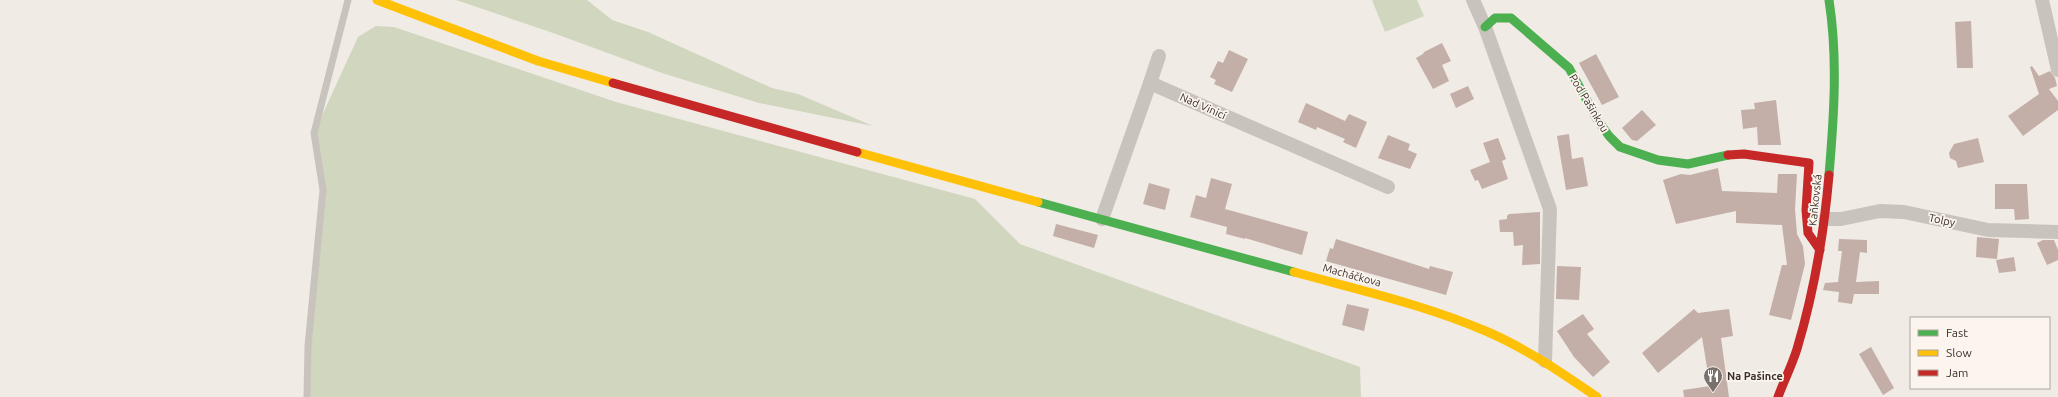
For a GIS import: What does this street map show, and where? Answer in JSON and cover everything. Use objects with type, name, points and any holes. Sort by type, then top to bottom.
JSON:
[{"type":"street","name":"Macháčkova","points":[[377,0],[538,61],[721,115],[1419,306],[1488,332],[1545,361],[1597,397]]},
{"type":"street","points":[[1473,0],[1485,27],[1550,209],[1545,361]]},
{"type":"street","points":[[1484,0],[1485,27]]},
{"type":"street","name":"Kaňkovská","points":[[1778,397],[1796,350],[1826,219],[1835,90],[1832,15],[1829,0]]},
{"type":"street","points":[[2042,0],[2058,70]]},
{"type":"street","name":"Pod Pašinkou","points":[[1485,27],[1495,18],[1511,18],[1538,40],[1569,68],[1597,119],[1608,136],[1620,147],[1658,160],[1688,164],[1723,155],[1744,154],[1809,163],[1806,210],[1808,233],[1820,250]]},
{"type":"street","points":[[1102,219],[1159,56]]},
{"type":"street","name":"Nad Vinicí","points":[[1150,82],[1388,187]]},
{"type":"street","name":"Tolpy","points":[[1826,219],[1840,219],[1880,211],[1904,212],[1988,230],[2058,232]]},
{"type":"lane","points":[[307,397],[308,346],[323,190],[314,133],[348,0]]},
{"type":"green space","points":[[456,0],[587,0],[612,20],[648,32],[772,88],[798,94],[873,126],[759,103],[662,73],[556,34]]},
{"type":"green space","points":[[1372,0],[1417,0],[1424,16],[1385,32]]},
{"type":"green space","points":[[376,26],[394,27],[616,102],[975,199],[1020,244],[1360,367],[1361,397],[307,397],[323,190],[314,133],[358,37]]},
{"type":"building","points":[[1971,21],[1973,68],[1957,68],[1955,22]]},
{"type":"building","points":[[1442,43],[1451,61],[1442,65],[1449,81],[1433,89],[1416,58]]},
{"type":"building","points":[[1229,50],[1248,59],[1232,92],[1214,84],[1216,80],[1210,77],[1218,61],[1223,63]]},
{"type":"building","points":[[1596,54],[1619,97],[1602,105],[1579,63]]},
{"type":"building","points":[[2032,66],[2039,76],[2050,71],[2055,78],[2057,86],[2049,89],[2058,101],[2058,110],[2023,136],[2008,116],[2039,94],[2030,67]]},
{"type":"building","points":[[1468,86],[1474,99],[1456,108],[1450,94]]},
{"type":"building","points":[[1776,100],[1781,145],[1758,145],[1757,127],[1743,129],[1741,110],[1755,109],[1754,103]]},
{"type":"building","points":[[1306,103],[1345,121],[1349,114],[1367,122],[1356,148],[1343,142],[1345,139],[1317,127],[1316,130],[1298,122]]},
{"type":"building","points":[[1642,110],[1656,125],[1637,141],[1632,140],[1622,128]]},
{"type":"building","points":[[1569,134],[1572,159],[1583,157],[1588,186],[1566,190],[1557,136]]},
{"type":"building","points":[[1388,135],[1410,144],[1408,150],[1417,154],[1410,169],[1378,158]]},
{"type":"building","points":[[1498,138],[1506,159],[1502,161],[1508,179],[1482,189],[1478,180],[1475,181],[1470,170],[1490,162],[1483,143]]},
{"type":"building","points":[[1978,138],[1984,162],[1958,168],[1956,161],[1950,158],[1949,153],[1954,144]]},
{"type":"building","points":[[1718,168],[1722,191],[1777,193],[1778,174],[1797,174],[1795,209],[1797,234],[1803,246],[1805,264],[1791,320],[1769,315],[1782,265],[1787,265],[1782,225],[1736,223],[1736,211],[1676,224],[1663,180],[1681,174],[1690,175]]},
{"type":"building","points":[[1211,178],[1232,184],[1225,209],[1308,232],[1302,255],[1245,238],[1226,234],[1227,227],[1190,217],[1196,195],[1206,198]]},
{"type":"building","points":[[1149,183],[1170,189],[1165,210],[1143,204]]},
{"type":"building","points":[[1995,184],[2027,184],[2029,219],[2015,220],[2014,209],[1995,209]]},
{"type":"building","points":[[1540,212],[1540,264],[1522,265],[1523,245],[1514,246],[1513,232],[1500,232],[1499,220],[1507,219],[1509,214]]},
{"type":"building","points":[[1056,224],[1098,235],[1094,248],[1053,236]]},
{"type":"building","points":[[1977,237],[1999,239],[1997,259],[1976,257]]},
{"type":"building","points":[[1336,239],[1429,269],[1430,266],[1453,272],[1446,295],[1326,261],[1330,248],[1333,249]]},
{"type":"building","points":[[1839,239],[1867,240],[1867,253],[1860,252],[1856,282],[1879,281],[1879,294],[1854,294],[1852,304],[1838,302],[1839,292],[1823,290],[1825,283],[1838,282],[1842,251],[1838,251]]},
{"type":"building","points":[[2043,240],[2054,240],[2058,250],[2058,260],[2047,265],[2037,243]]},
{"type":"building","points":[[2014,257],[2016,271],[1999,273],[1996,260]]},
{"type":"building","points":[[1557,266],[1581,267],[1579,300],[1556,299]]},
{"type":"building","points":[[1347,304],[1369,309],[1364,331],[1342,325]]},
{"type":"building","points":[[1694,309],[1698,313],[1729,309],[1733,336],[1721,338],[1729,397],[1684,397],[1683,390],[1710,386],[1702,337],[1658,373],[1642,353]]},
{"type":"building","points":[[1583,314],[1594,329],[1587,334],[1610,362],[1593,377],[1574,357],[1557,331]]},
{"type":"building","points":[[1871,347],[1894,388],[1883,395],[1859,354]]},
{"type":"traffic: fast","points":[[1829,0],[1834,44],[1834,109],[1829,175]]},
{"type":"traffic: fast","points":[[1485,27],[1495,18],[1511,18],[1569,68],[1597,119],[1609,136],[1620,147],[1658,160],[1688,164],[1728,155]]},
{"type":"traffic: fast","points":[[1038,202],[1294,272]]},
{"type":"traffic: slow","points":[[377,0],[538,61],[613,83]]},
{"type":"traffic: slow","points":[[857,152],[1038,202]]},
{"type":"traffic: slow","points":[[1294,272],[1417,306],[1465,322],[1530,354],[1597,397]]},
{"type":"traffic: jam","points":[[613,83],[857,152]]},
{"type":"traffic: jam","points":[[1728,155],[1744,154],[1809,163],[1806,210],[1808,233],[1820,250]]},
{"type":"traffic: jam","points":[[1778,397],[1795,355],[1803,328],[1821,241],[1829,175]]},
{"type":"place","name":"Na Pašince","points":[[1713,393]]}]
